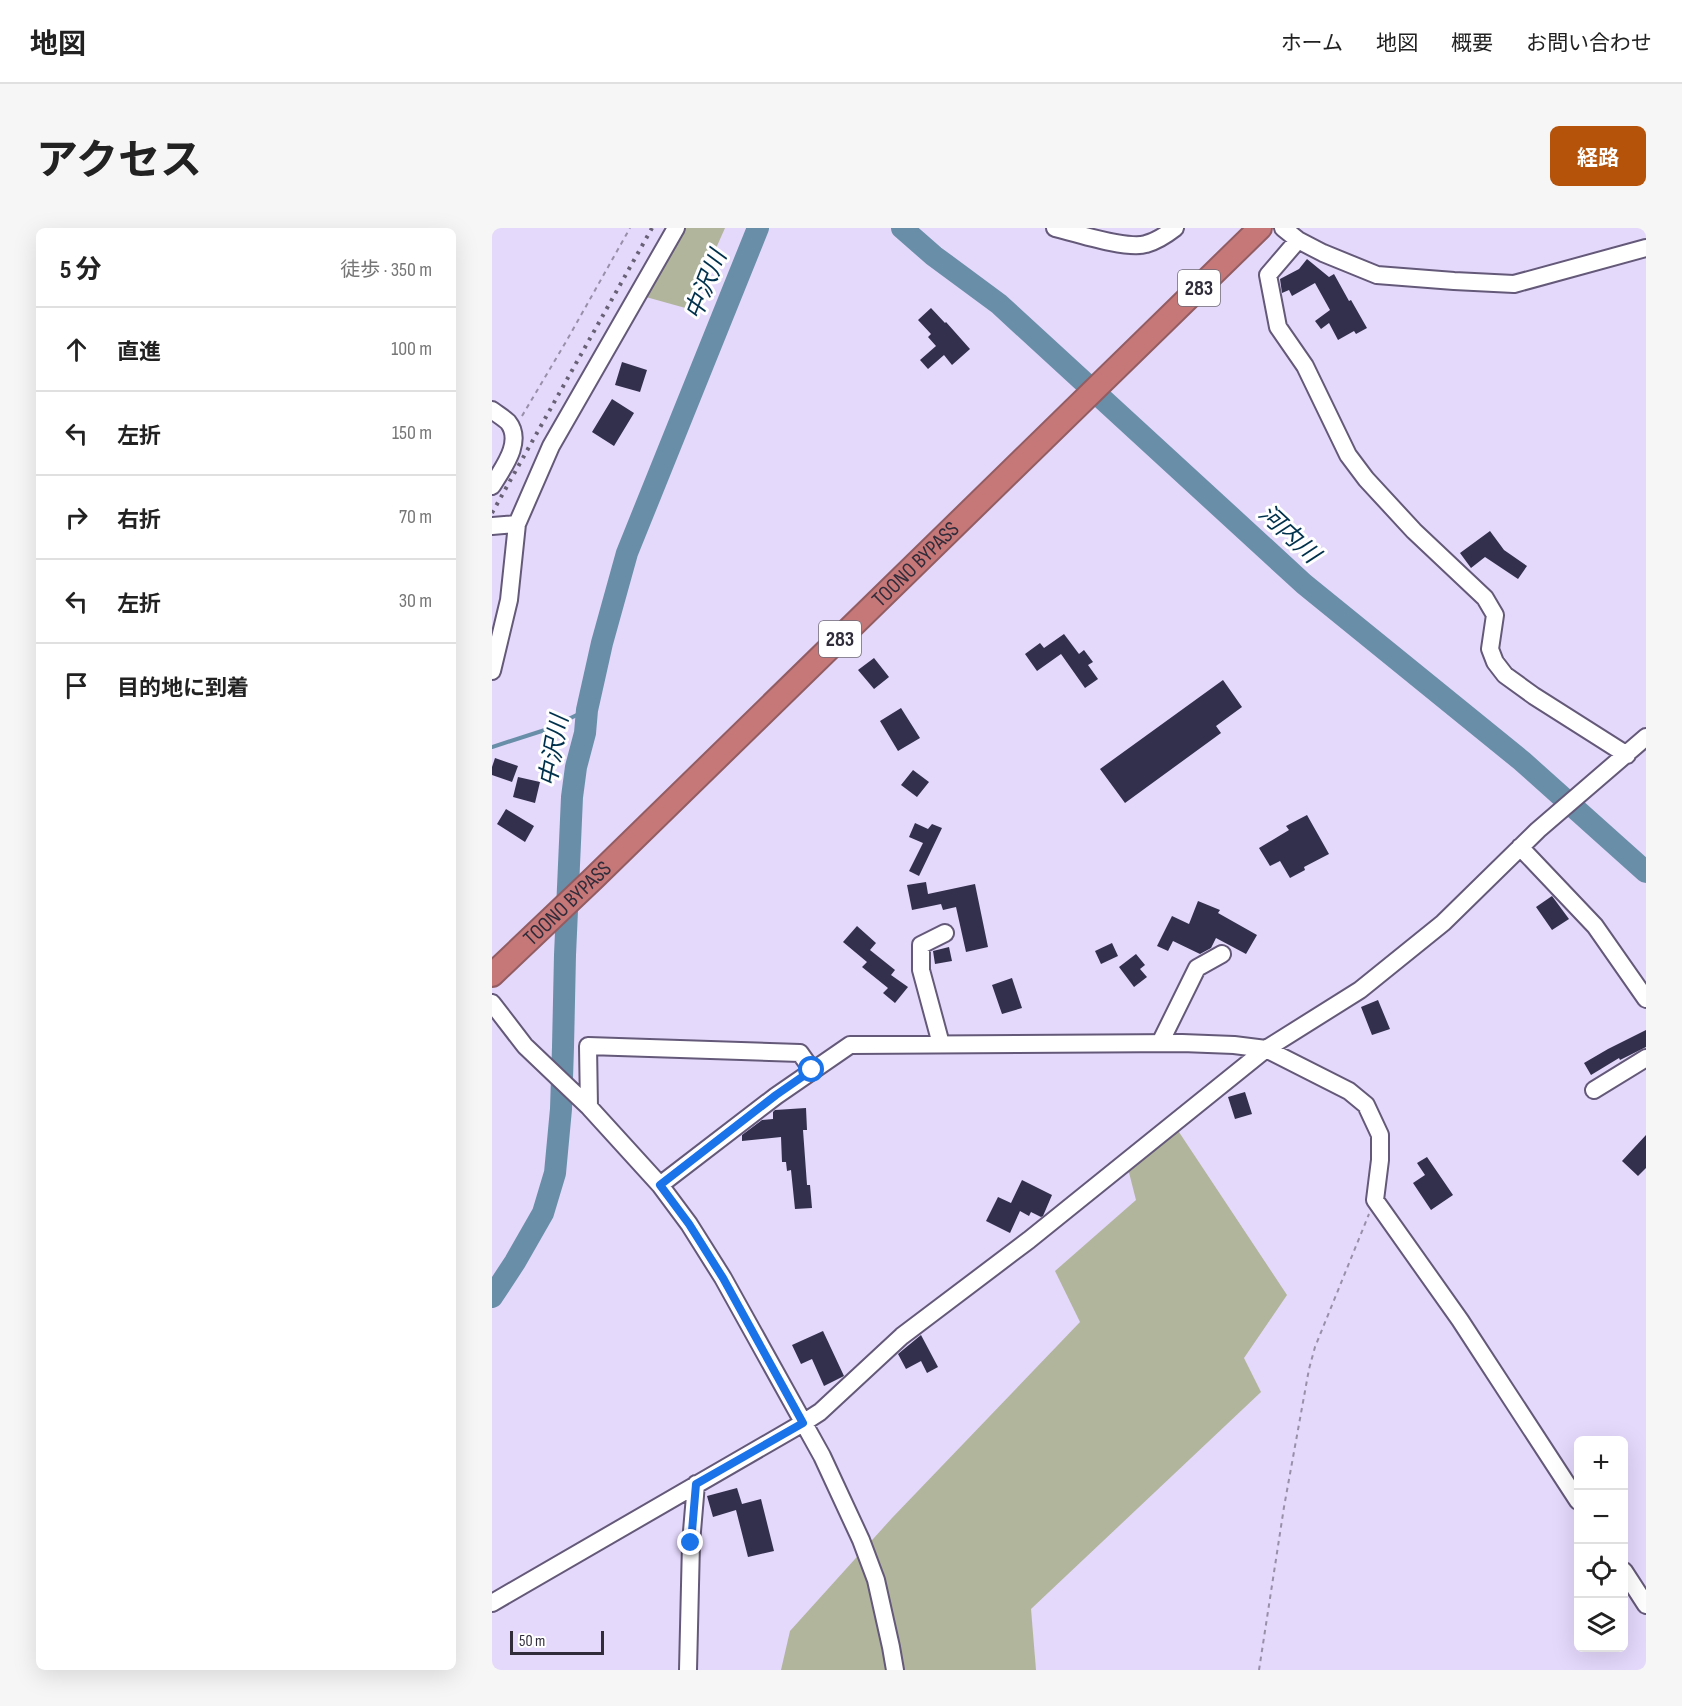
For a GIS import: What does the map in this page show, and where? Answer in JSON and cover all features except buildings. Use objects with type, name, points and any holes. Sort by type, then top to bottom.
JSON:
[{"type":"highway","name":"TOONO BYPASS","points":[[1133,342],[1239,228]]},
{"type":"highway","name":"TOONO BYPASS","points":[[492,958],[544,915],[595,867],[1133,342],[1260,228]]},
{"type":"highway","name":"TOONO BYPASS","points":[[492,975],[544,915]]},
{"type":"street","points":[[492,671],[509,600],[500,528],[551,446],[676,228]]},
{"type":"street","points":[[1054,228],[1118,243],[1145,245],[1175,228]]},
{"type":"street","points":[[1283,228],[1298,240],[1323,253],[1377,275],[1514,284],[1646,248]]},
{"type":"street","points":[[1298,240],[1268,275],[1278,327],[1305,366],[1348,455],[1366,479],[1414,531],[1485,598],[1495,615],[1490,649],[1495,662],[1505,675],[1620,759]]},
{"type":"street","points":[[492,410],[508,423],[513,435],[511,453],[492,486]]},
{"type":"street","points":[[492,1603],[820,1412],[902,1336],[1029,1240],[1266,1048],[1360,990],[1443,923],[1538,830],[1646,737]]},
{"type":"street","points":[[1520,847],[1594,926],[1646,999]]},
{"type":"street","points":[[941,1044],[921,970],[921,945],[945,933]]},
{"type":"street","points":[[1160,1043],[1197,969],[1222,954]]},
{"type":"street","points":[[492,1003],[525,1046],[590,1107],[660,1185],[689,1224],[723,1278],[822,1456],[861,1540],[876,1580],[895,1670]]},
{"type":"street","points":[[660,1185],[776,1095],[850,1045],[1160,1043],[1266,1048],[1349,1091],[1366,1105],[1380,1135],[1380,1160],[1375,1200],[1460,1320],[1574,1496]]},
{"type":"street","points":[[590,1107],[588,1046],[800,1053],[812,1070]]},
{"type":"street","points":[[1593,1090],[1646,1058]]},
{"type":"street","points":[[688,1670],[691,1543],[696,1484]]},
{"type":"street","points":[[1628,1578],[1646,1605]]},
{"type":"path","points":[[513,435],[525,409],[630,228]]},
{"type":"path","points":[[1259,1670],[1292,1457],[1309,1369],[1315,1347],[1375,1200]]},
{"type":"green space","points":[[684,228],[725,228],[689,309],[646,297]]},
{"type":"green space","points":[[1171,1120],[1287,1295],[1244,1358],[1261,1392],[1031,1609],[1036,1670],[781,1670],[790,1631],[892,1518],[1080,1322],[1055,1271],[1136,1200],[1124,1153]]},
{"type":"waterway","name":"中沢川","points":[[492,1297],[543,1213],[555,1173],[561,1109],[572,797],[576,767],[585,733],[587,710],[602,643],[627,553],[758,228]]},
{"type":"waterway","name":"河内川","points":[[902,228],[934,256],[999,304],[1304,584],[1522,761],[1646,872]]},
{"type":"waterway","points":[[492,747],[548,729],[587,710]]},
{"type":"railway","points":[[492,513],[652,228]]},
{"type":"route","points":[[691,1543],[696,1484],[803,1423],[723,1278],[689,1224],[660,1185],[812,1070]]}]
